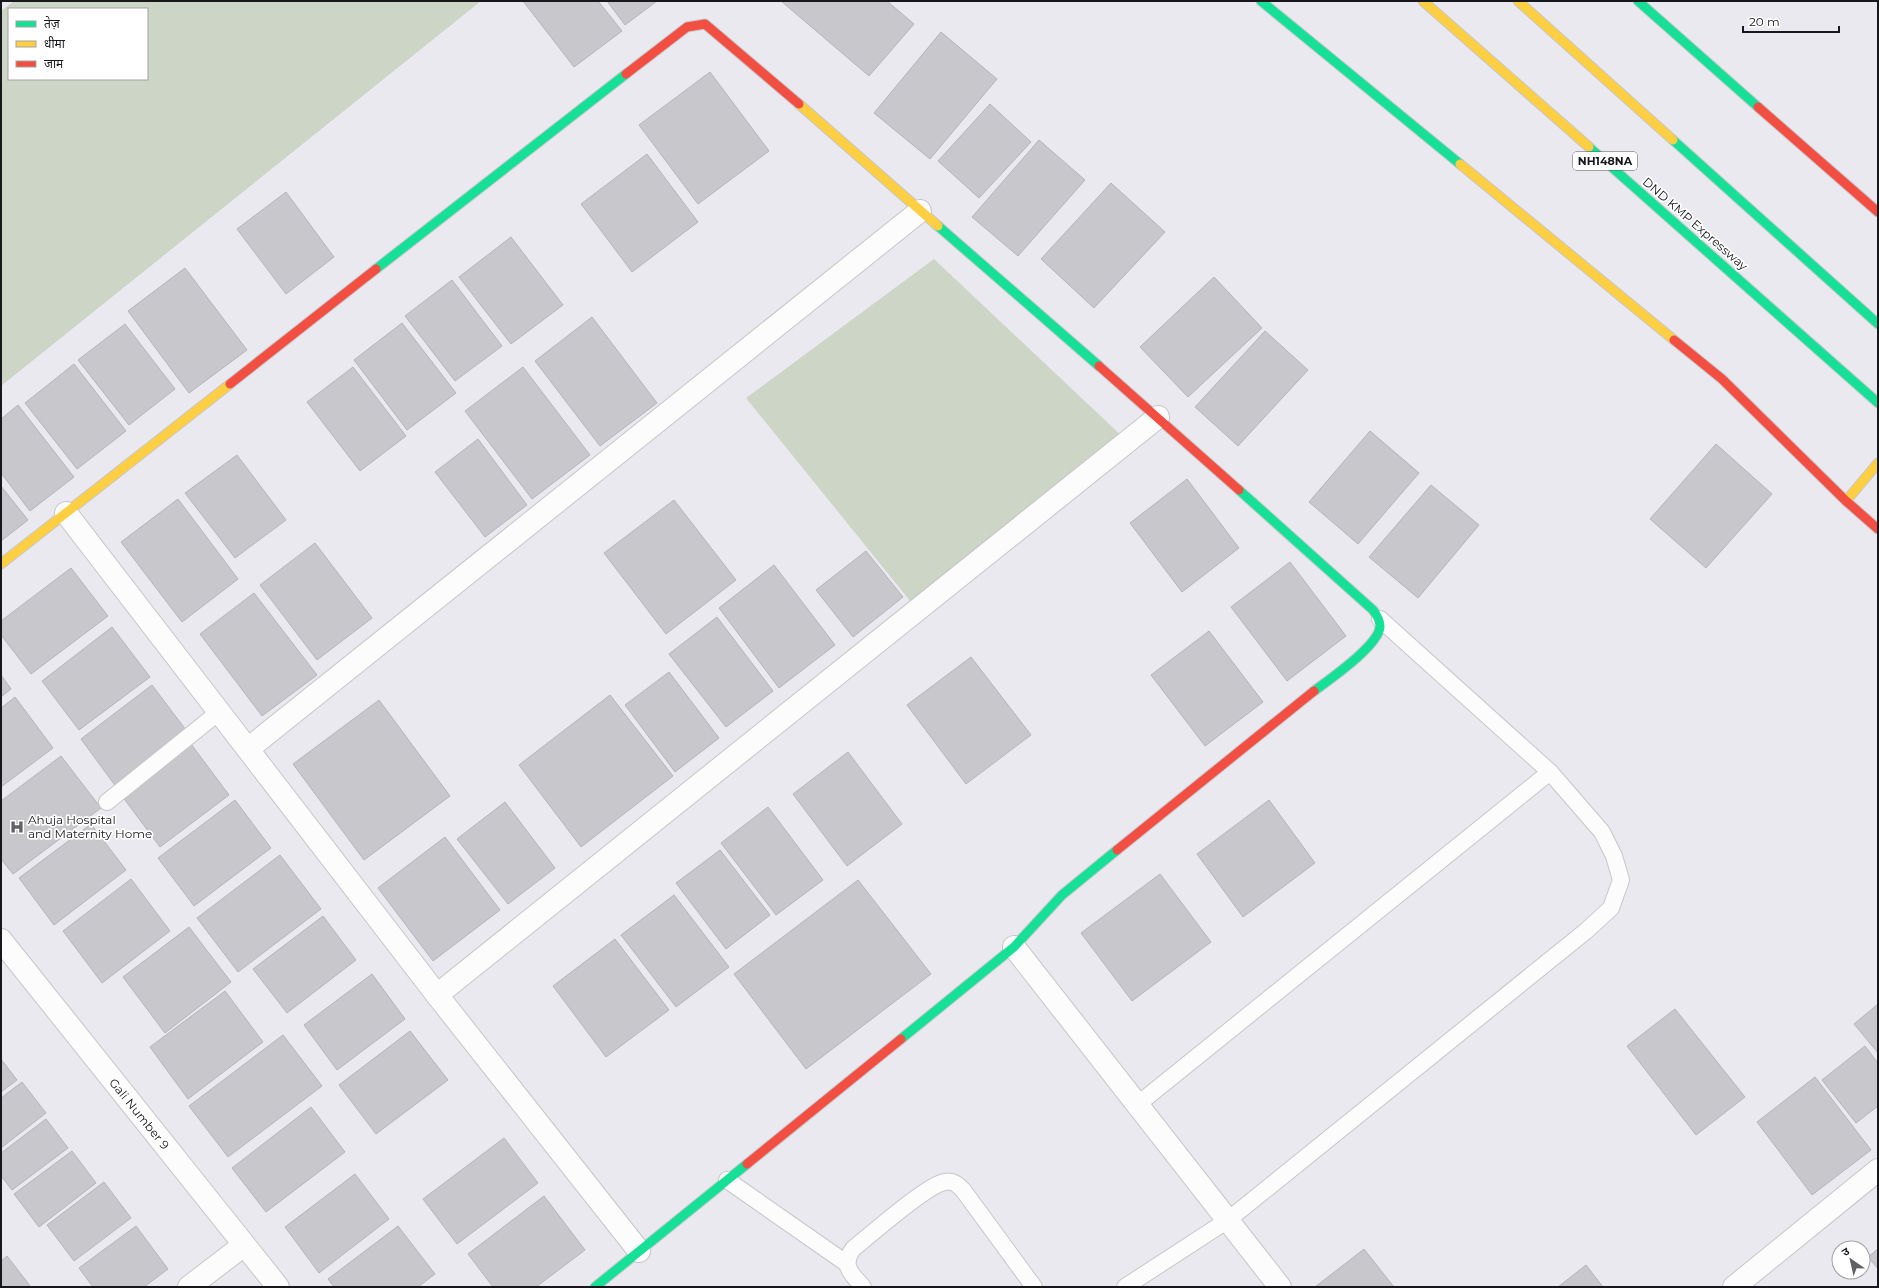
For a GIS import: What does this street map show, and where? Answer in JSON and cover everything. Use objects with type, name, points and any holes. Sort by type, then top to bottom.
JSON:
[{"type":"main road","points":[[1261,1],[1722,379],[1846,501],[1878,529]]},
{"type":"main road","name":"DND KMP Expressway","points":[[1423,1],[1878,403]]},
{"type":"main road","points":[[1518,1],[1878,324]]},
{"type":"main road","points":[[1638,1],[1878,212]]},
{"type":"main road","points":[[1,564],[671,38],[687,27],[705,24],[1158,417],[1373,610],[1380,619],[1380,629],[1368,646],[1062,895],[1014,947],[595,1287]]},
{"type":"main road","points":[[1846,501],[1878,463]]},
{"type":"street","points":[[248,749],[920,211]]},
{"type":"street","points":[[437,995],[1158,417]]},
{"type":"street","points":[[66,514],[437,995],[639,1251]]},
{"type":"street","name":"Gali Number 9","points":[[1,940],[278,1287]]},
{"type":"street","points":[[1014,947],[1280,1287]]},
{"type":"street","points":[[1734,1287],[1878,1170]]},
{"type":"street","points":[[189,1287],[244,1244]]},
{"type":"lane","points":[[1125,1287],[1228,1220],[1580,936],[1611,908],[1622,880],[1614,856],[1602,832],[1550,772],[1380,619]]},
{"type":"lane","points":[[108,802],[219,712]]},
{"type":"lane","points":[[1137,1105],[1550,772]]},
{"type":"lane","points":[[727,1180],[846,1263],[850,1273],[862,1287]]},
{"type":"lane","points":[[846,1263],[853,1248],[930,1188],[945,1181],[953,1182],[963,1190],[1034,1287]]},
{"type":"shaded area","points":[[14,1],[481,1],[1,386],[1,11]]},
{"type":"shaded area","points":[[934,259],[1125,439],[911,602],[746,398]]},
{"type":"building","points":[[523,1],[598,1],[622,31],[574,67]]},
{"type":"building","points":[[607,1],[657,1],[625,25]]},
{"type":"building","points":[[781,1],[887,1],[914,24],[869,76]]},
{"type":"building","points":[[941,32],[997,79],[930,159],[874,113]]},
{"type":"building","points":[[710,72],[769,151],[698,204],[639,125]]},
{"type":"building","points":[[990,104],[1031,142],[979,198],[938,161]]},
{"type":"building","points":[[1039,140],[1085,180],[1018,256],[972,217]]},
{"type":"building","points":[[647,154],[698,222],[632,272],[581,204]]},
{"type":"building","points":[[1111,183],[1165,232],[1094,308],[1041,259]]},
{"type":"building","points":[[286,192],[334,257],[286,294],[237,229]]},
{"type":"building","points":[[511,237],[563,305],[511,344],[459,277]]},
{"type":"building","points":[[185,268],[247,350],[189,393],[128,311]]},
{"type":"building","points":[[1214,277],[1262,328],[1188,397],[1140,347]]},
{"type":"building","points":[[452,280],[502,346],[455,381],[405,316]]},
{"type":"building","points":[[592,317],[657,403],[600,446],[535,361]]},
{"type":"building","points":[[402,323],[456,393],[407,430],[354,360]]},
{"type":"building","points":[[125,324],[175,389],[129,425],[78,360]]},
{"type":"building","points":[[1265,331],[1308,370],[1238,446],[1195,407]]},
{"type":"building","points":[[74,364],[126,431],[77,469],[25,403]]},
{"type":"building","points":[[353,367],[406,436],[360,471],[307,402]]},
{"type":"building","points":[[523,367],[590,455],[532,499],[465,411]]},
{"type":"building","points":[[18,405],[74,477],[30,511],[1,473],[1,419]]},
{"type":"building","points":[[1370,431],[1419,473],[1358,544],[1309,502]]},
{"type":"building","points":[[478,439],[527,505],[485,537],[435,472]]},
{"type":"building","points":[[1716,444],[1772,494],[1706,568],[1650,519]]},
{"type":"building","points":[[237,455],[286,520],[235,558],[185,493]]},
{"type":"building","points":[[1187,479],[1239,548],[1182,592],[1130,523]]},
{"type":"building","points":[[1431,485],[1479,525],[1418,598],[1369,557]]},
{"type":"building","points":[[1,486],[28,520],[1,541]]},
{"type":"building","points":[[178,499],[238,579],[182,622],[121,542]]},
{"type":"building","points":[[674,500],[736,580],[666,634],[604,553]]},
{"type":"building","points":[[315,543],[372,618],[317,660],[260,585]]},
{"type":"building","points":[[866,551],[903,597],[853,637],[816,590]]},
{"type":"building","points":[[1290,562],[1346,636],[1287,681],[1231,607]]},
{"type":"building","points":[[774,565],[835,645],[779,688],[719,608]]},
{"type":"building","points":[[71,568],[108,616],[31,674],[1,635],[1,621]]},
{"type":"building","points":[[254,593],[317,675],[262,716],[200,634]]},
{"type":"building","points":[[717,617],[773,691],[726,727],[669,654]]},
{"type":"building","points":[[112,627],[150,677],[79,730],[42,681]]},
{"type":"building","points":[[1209,631],[1263,702],[1205,746],[1151,675]]},
{"type":"building","points":[[971,657],[1031,735],[966,784],[907,705]]},
{"type":"building","points":[[669,672],[719,738],[675,772],[625,705]]},
{"type":"building","points":[[1,675],[11,689],[1,697]]},
{"type":"building","points":[[152,685],[189,734],[117,788],[81,739]]},
{"type":"building","points":[[610,695],[673,776],[581,847],[519,765]]},
{"type":"building","points":[[15,697],[53,748],[1,787],[1,708]]},
{"type":"building","points":[[379,700],[450,796],[364,860],[293,764]]},
{"type":"building","points":[[191,744],[229,795],[160,847],[122,796]]},
{"type":"building","points":[[848,752],[902,824],[847,866],[793,794]]},
{"type":"building","points":[[61,756],[101,808],[13,874],[1,859],[1,801]]},
{"type":"building","points":[[235,800],[271,848],[194,906],[158,858]]},
{"type":"building","points":[[1269,800],[1315,863],[1243,917],[1197,854]]},
{"type":"building","points":[[505,802],[555,868],[508,904],[457,839]]},
{"type":"building","points":[[768,807],[823,880],[776,915],[721,843]]},
{"type":"building","points":[[91,824],[126,870],[54,925],[19,878]]},
{"type":"building","points":[[445,837],[500,910],[433,961],[378,888]]},
{"type":"building","points":[[720,850],[770,915],[726,949],[676,883]]},
{"type":"building","points":[[280,855],[321,909],[238,972],[197,918]]},
{"type":"building","points":[[1160,874],[1211,942],[1132,1001],[1081,933]]},
{"type":"building","points":[[131,879],[170,931],[102,983],[63,931]]},
{"type":"building","points":[[858,880],[931,974],[806,1069],[734,974]]},
{"type":"building","points":[[674,895],[729,967],[676,1007],[621,935]]},
{"type":"building","points":[[323,916],[356,960],[287,1013],[253,969]]},
{"type":"building","points":[[189,927],[231,982],[165,1033],[123,977]]},
{"type":"building","points":[[615,939],[669,1010],[606,1057],[553,986]]},
{"type":"building","points":[[372,974],[405,1019],[337,1070],[304,1025]]},
{"type":"building","points":[[225,991],[263,1042],[188,1099],[150,1047]]},
{"type":"building","points":[[1878,1004],[1878,1053],[1854,1024]]},
{"type":"building","points":[[1675,1009],[1745,1097],[1696,1135],[1627,1046]]},
{"type":"building","points":[[410,1031],[448,1080],[376,1134],[339,1085]]},
{"type":"building","points":[[283,1035],[322,1086],[228,1157],[189,1106]]},
{"type":"building","points":[[1865,1046],[1878,1063],[1878,1106],[1856,1123],[1822,1080]]},
{"type":"building","points":[[1,1059],[17,1080],[1,1092]]},
{"type":"building","points":[[1815,1077],[1871,1150],[1812,1195],[1757,1122]]},
{"type":"building","points":[[22,1082],[46,1113],[1,1148],[1,1098]]},
{"type":"building","points":[[311,1107],[345,1152],[266,1212],[232,1168]]},
{"type":"building","points":[[46,1119],[68,1148],[12,1190],[1,1176],[1,1153]]},
{"type":"building","points":[[504,1138],[538,1183],[457,1244],[423,1199]]},
{"type":"building","points":[[72,1151],[96,1183],[39,1227],[14,1194]]},
{"type":"building","points":[[355,1174],[389,1219],[319,1273],[285,1227]]},
{"type":"building","points":[[104,1182],[131,1218],[74,1261],[47,1225]]},
{"type":"building","points":[[544,1196],[585,1250],[536,1287],[493,1287],[468,1254]]},
{"type":"building","points":[[136,1226],[168,1269],[144,1287],[93,1287],[79,1268]]},
{"type":"building","points":[[398,1226],[435,1274],[418,1287],[334,1287],[328,1279]]},
{"type":"building","points":[[1364,1249],[1394,1287],[1315,1287]]},
{"type":"building","points":[[1878,1249],[1878,1269],[1871,1261],[1871,1255]]},
{"type":"building","points":[[7,1256],[31,1287],[1,1287],[1,1261]]},
{"type":"building","points":[[1586,1265],[1603,1287],[1558,1287]]},
{"type":"traffic: fast","points":[[1261,1],[1460,164]]},
{"type":"traffic: fast","points":[[1638,1],[1758,107]]},
{"type":"traffic: fast","points":[[376,269],[626,74]]},
{"type":"traffic: fast","points":[[1673,140],[1878,324]]},
{"type":"traffic: fast","points":[[1589,147],[1878,403]]},
{"type":"traffic: fast","points":[[938,226],[1099,366]]},
{"type":"traffic: fast","points":[[1239,490],[1373,610],[1379,620],[1380,627],[1377,635],[1371,643],[1352,662],[1314,691]]},
{"type":"traffic: fast","points":[[901,1039],[1014,947],[1062,895],[1117,850]]},
{"type":"traffic: fast","points":[[595,1287],[747,1164]]},
{"type":"traffic: slow","points":[[1423,1],[1589,147]]},
{"type":"traffic: slow","points":[[1518,1],[1673,140]]},
{"type":"traffic: slow","points":[[799,104],[938,226]]},
{"type":"traffic: slow","points":[[1460,164],[1674,340]]},
{"type":"traffic: slow","points":[[1,564],[230,384]]},
{"type":"traffic: slow","points":[[1846,501],[1878,463]]},
{"type":"traffic: jam","points":[[626,74],[687,27],[705,24],[799,104]]},
{"type":"traffic: jam","points":[[1758,107],[1878,212]]},
{"type":"traffic: jam","points":[[230,384],[376,269]]},
{"type":"traffic: jam","points":[[1674,340],[1722,379],[1846,501],[1878,529]]},
{"type":"traffic: jam","points":[[1099,366],[1239,490]]},
{"type":"traffic: jam","points":[[1117,850],[1314,691]]},
{"type":"traffic: jam","points":[[747,1164],[901,1039]]},
{"type":"place","name":"Ahuja Hospital and Maternity Home","points":[[17,827]]}]
